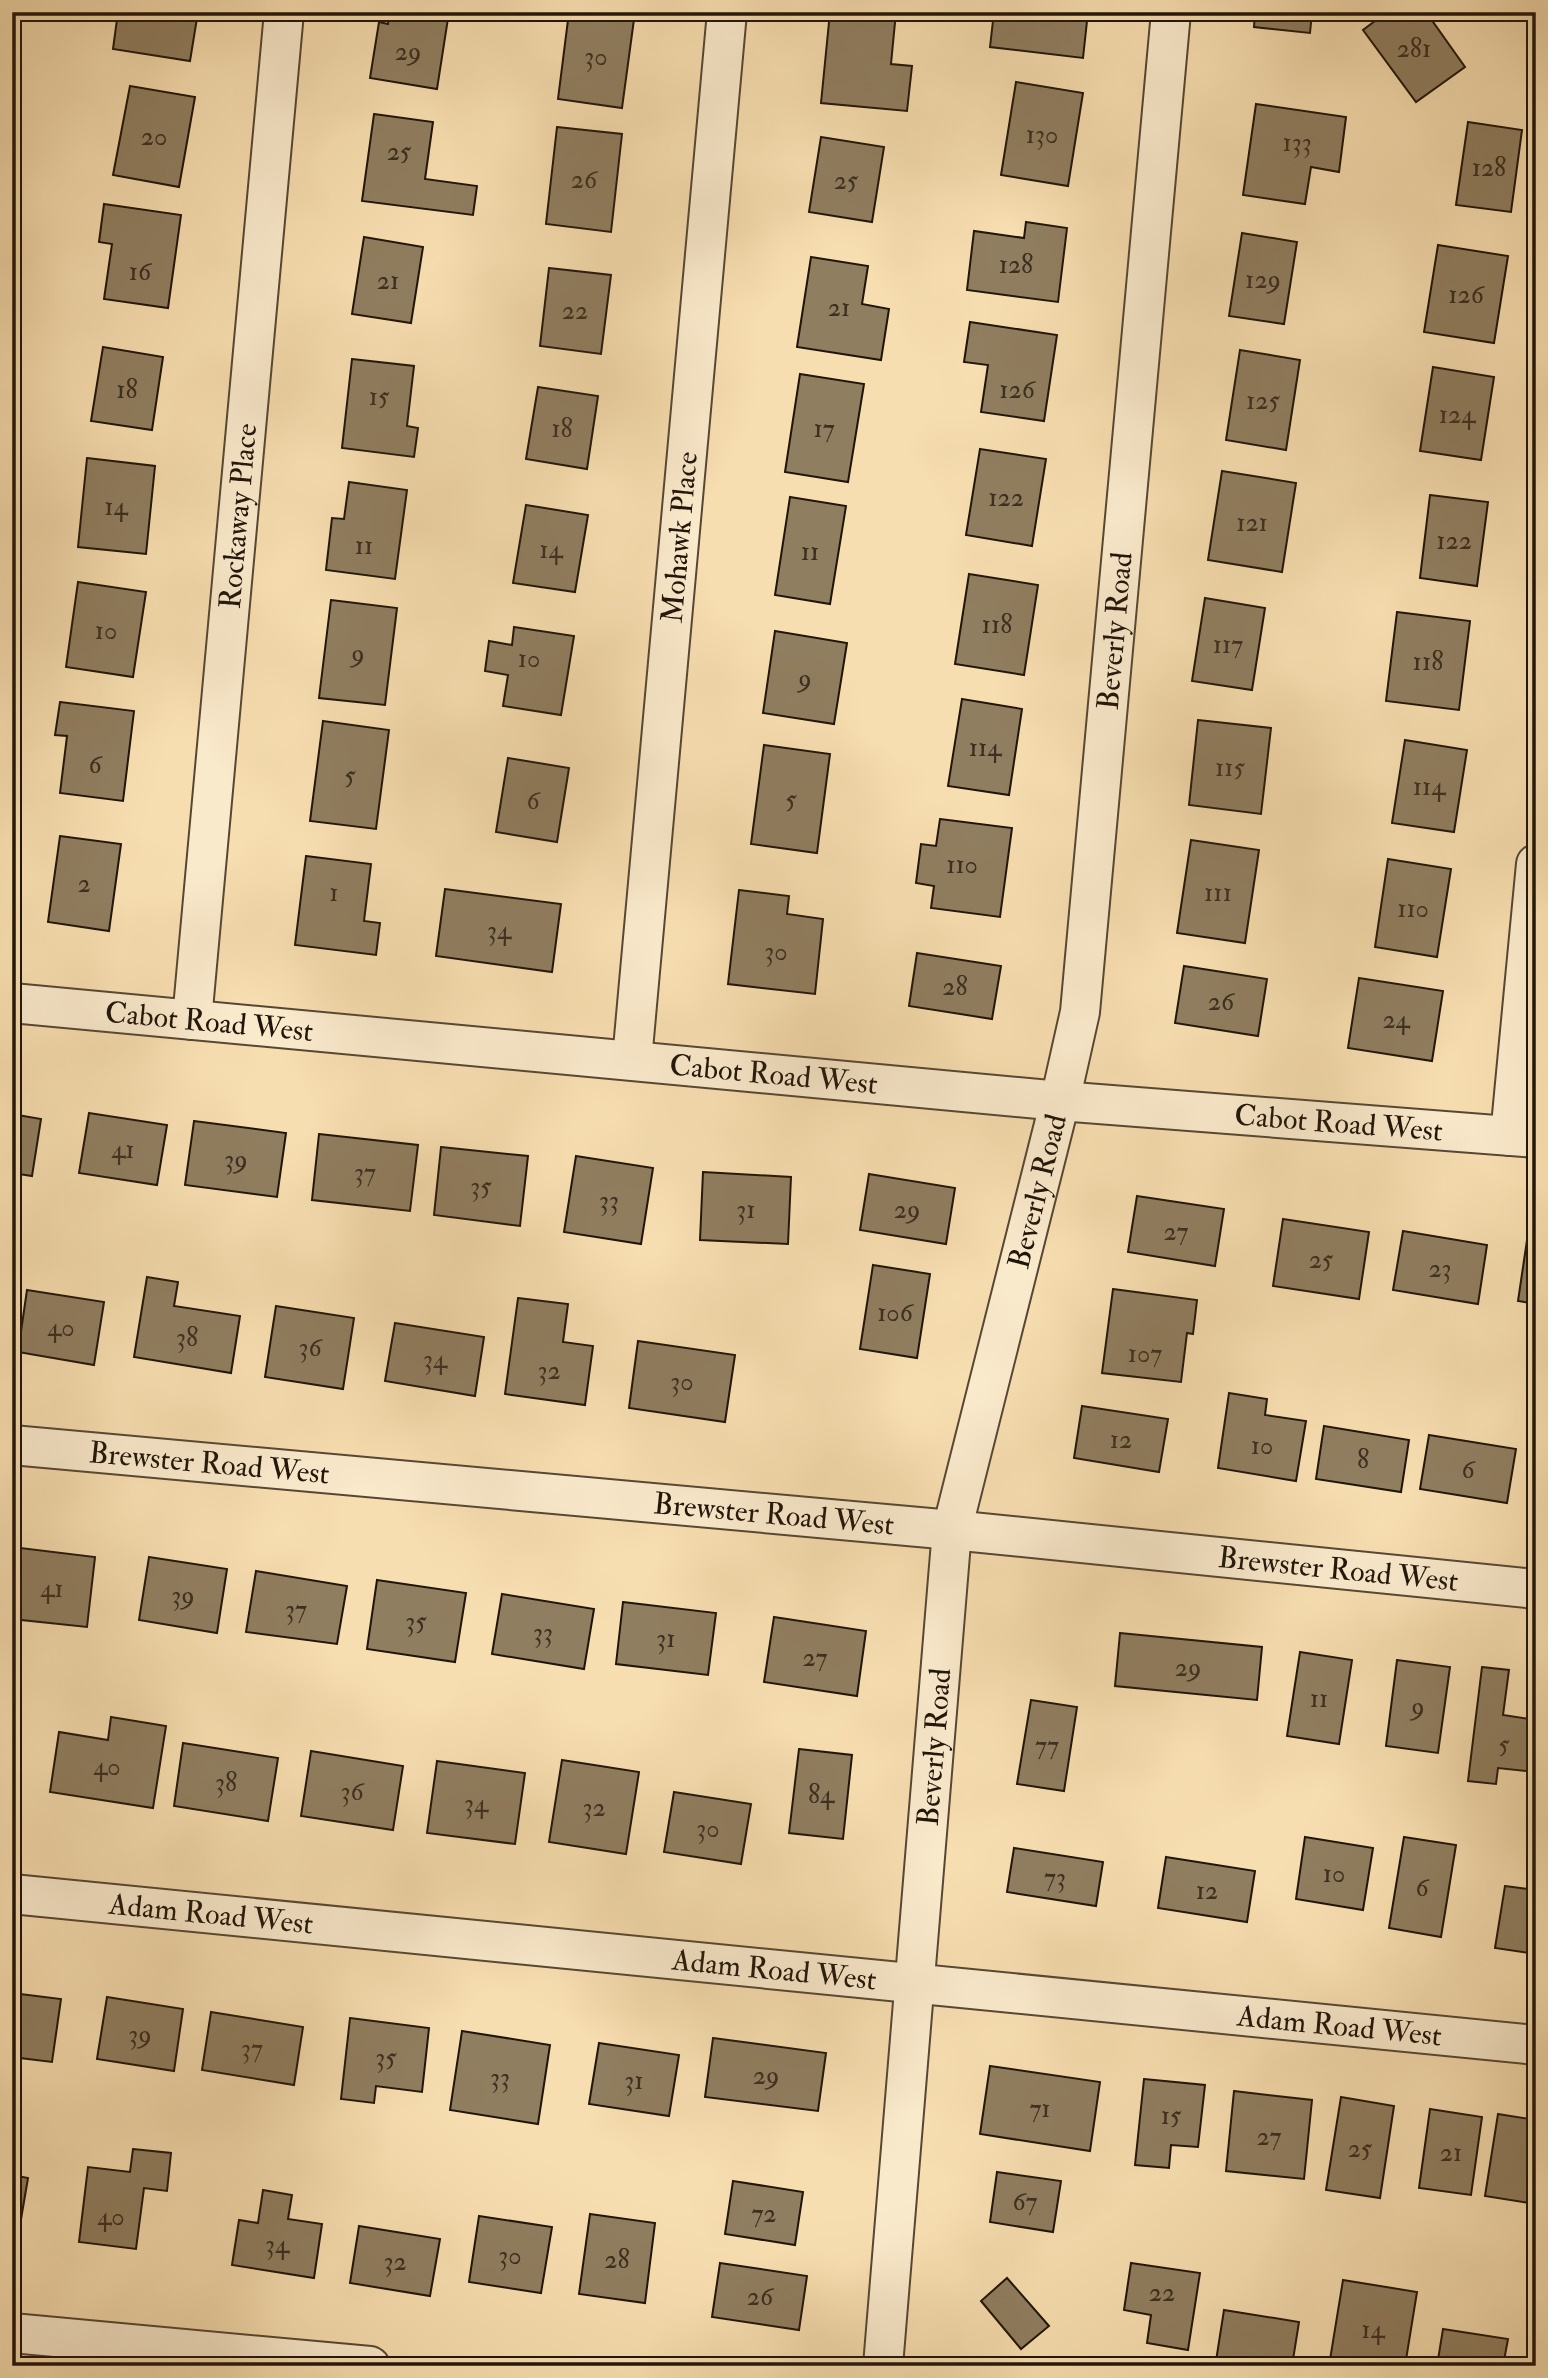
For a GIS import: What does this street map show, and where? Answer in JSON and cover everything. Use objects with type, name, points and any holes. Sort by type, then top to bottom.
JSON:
[{"type":"street","name":"Rockaway Place","points":[[192,1020],[284,12]]},
{"type":"street","name":"Mohawk Place","points":[[632,1060],[727,12]]},
{"type":"street","name":"Beverly Road","points":[[883,2366],[952,1530],[1080,1012],[1171,12]]},
{"type":"street","points":[[1523,1137],[1536,864]]},
{"type":"street","name":"Cabot Road West","points":[[12,1003],[1060,1101],[1523,1137]]},
{"type":"street","name":"Brewster Road West","points":[[12,1445],[952,1530],[1536,1589]]},
{"type":"street","name":"Adam Road West","points":[[12,1894],[1536,2045]]},
{"type":"street","points":[[12,2333],[370,2366]]},
{"type":"building","points":[[118,12],[198,12],[190,61],[113,49]]},
{"type":"building","points":[[390,12],[449,12],[437,89],[370,78],[379,22],[388,24]]},
{"type":"building","points":[[569,12],[635,12],[622,108],[558,99]]},
{"type":"building","points":[[830,12],[896,12],[891,64],[912,66],[907,111],[821,103]]},
{"type":"building","points":[[994,12],[1088,12],[1083,58],[990,47]]},
{"type":"building","points":[[1255,12],[1312,12],[1310,33],[1254,27]]},
{"type":"building","points":[[1387,12],[1426,12],[1465,67],[1416,102],[1363,30]]},
{"type":"building","points":[[1016,82],[1083,93],[1068,186],[1001,175]]},
{"type":"building","points":[[130,86],[195,97],[179,187],[113,175]]},
{"type":"building","points":[[1256,104],[1346,117],[1339,172],[1311,167],[1305,204],[1243,195]]},
{"type":"building","points":[[374,114],[433,122],[425,179],[477,186],[473,215],[362,201]]},
{"type":"building","points":[[1468,122],[1522,130],[1511,212],[1456,205]]},
{"type":"building","points":[[557,127],[622,134],[611,232],[546,224]]},
{"type":"building","points":[[821,137],[884,147],[872,222],[809,212]]},
{"type":"building","points":[[104,204],[181,215],[168,308],[104,299],[112,244],[99,242]]},
{"type":"building","points":[[1026,222],[1067,228],[1058,302],[967,290],[974,231],[1024,238]]},
{"type":"building","points":[[1242,233],[1297,242],[1284,324],[1229,316]]},
{"type":"building","points":[[364,237],[423,247],[411,323],[352,314]]},
{"type":"building","points":[[1438,245],[1508,256],[1494,343],[1424,332]]},
{"type":"building","points":[[811,257],[868,266],[862,304],[889,309],[881,360],[797,347]]},
{"type":"building","points":[[549,268],[611,275],[601,354],[540,346]]},
{"type":"building","points":[[970,322],[1057,335],[1044,421],[981,412],[988,365],[964,362]]},
{"type":"building","points":[[103,347],[163,357],[152,430],[91,421]]},
{"type":"building","points":[[1240,350],[1300,360],[1286,450],[1226,440]]},
{"type":"building","points":[[352,359],[414,366],[407,426],[418,428],[414,457],[342,448]]},
{"type":"building","points":[[1433,367],[1494,377],[1481,460],[1420,451]]},
{"type":"building","points":[[800,374],[864,384],[848,482],[785,472]]},
{"type":"building","points":[[538,387],[598,396],[587,469],[526,459]]},
{"type":"building","points":[[980,449],[1046,459],[1032,546],[966,535]]},
{"type":"building","points":[[87,458],[155,466],[146,554],[78,547]]},
{"type":"building","points":[[1222,471],[1296,483],[1282,572],[1208,560]]},
{"type":"building","points":[[349,482],[407,490],[395,579],[326,570],[332,518],[344,519]]},
{"type":"building","points":[[1430,495],[1488,502],[1477,586],[1420,578]]},
{"type":"building","points":[[790,497],[846,506],[830,604],[775,595]]},
{"type":"building","points":[[526,505],[588,515],[575,592],[513,583]]},
{"type":"building","points":[[969,574],[1038,585],[1024,675],[955,664]]},
{"type":"building","points":[[78,582],[146,592],[133,677],[66,667]]},
{"type":"building","points":[[1205,598],[1265,608],[1252,690],[1192,681]]},
{"type":"building","points":[[331,600],[397,608],[385,705],[319,698]]},
{"type":"building","points":[[1397,612],[1470,621],[1459,710],[1386,701]]},
{"type":"building","points":[[514,627],[574,636],[561,715],[503,706],[508,675],[485,671],[489,641],[512,645]]},
{"type":"building","points":[[775,631],[847,643],[834,724],[763,713]]},
{"type":"building","points":[[962,699],[1022,709],[1009,795],[948,786]]},
{"type":"building","points":[[60,702],[134,711],[123,801],[60,793],[67,736],[55,735]]},
{"type":"building","points":[[1198,720],[1271,728],[1261,814],[1189,805]]},
{"type":"building","points":[[323,721],[389,730],[376,829],[310,821]]},
{"type":"building","points":[[1405,740],[1467,750],[1454,832],[1392,823]]},
{"type":"building","points":[[764,745],[830,754],[817,853],[751,844]]},
{"type":"building","points":[[508,758],[569,768],[557,842],[496,832]]},
{"type":"building","points":[[940,819],[1012,828],[1000,917],[931,908],[934,886],[916,883],[921,844],[936,846]]},
{"type":"building","points":[[60,836],[121,844],[109,931],[48,922]]},
{"type":"building","points":[[1191,840],[1259,850],[1245,943],[1177,933]]},
{"type":"building","points":[[306,856],[371,864],[364,921],[380,923],[376,955],[295,945]]},
{"type":"building","points":[[1388,859],[1451,869],[1437,957],[1375,947]]},
{"type":"building","points":[[445,889],[561,904],[552,972],[436,956]]},
{"type":"building","points":[[739,890],[789,896],[787,914],[823,919],[815,994],[728,984]]},
{"type":"building","points":[[917,953],[1001,966],[992,1019],[909,1006]]},
{"type":"building","points":[[1184,966],[1267,979],[1258,1036],[1175,1023]]},
{"type":"building","points":[[1359,978],[1443,991],[1432,1061],[1348,1048]]},
{"type":"building","points":[[89,1113],[167,1125],[157,1185],[79,1173]]},
{"type":"building","points":[[12,1114],[41,1119],[32,1176],[12,1173]]},
{"type":"building","points":[[194,1121],[286,1133],[277,1197],[185,1185]]},
{"type":"building","points":[[319,1134],[418,1145],[410,1211],[312,1200]]},
{"type":"building","points":[[441,1147],[528,1156],[520,1226],[434,1215]]},
{"type":"building","points":[[576,1156],[653,1168],[641,1244],[564,1232]]},
{"type":"building","points":[[703,1172],[791,1177],[788,1244],[700,1240]]},
{"type":"building","points":[[869,1174],[955,1188],[946,1244],[860,1230]]},
{"type":"building","points":[[1137,1196],[1224,1209],[1215,1266],[1128,1252]]},
{"type":"building","points":[[1283,1219],[1369,1232],[1359,1299],[1273,1286]]},
{"type":"building","points":[[1403,1231],[1487,1245],[1478,1304],[1393,1290]]},
{"type":"building","points":[[1527,1240],[1536,1241],[1536,1304],[1518,1301]]},
{"type":"building","points":[[873,1265],[930,1274],[917,1358],[860,1349]]},
{"type":"building","points":[[147,1277],[178,1282],[174,1306],[240,1316],[231,1373],[134,1357]]},
{"type":"building","points":[[1113,1289],[1197,1300],[1193,1334],[1187,1333],[1181,1382],[1102,1373]]},
{"type":"building","points":[[27,1290],[104,1302],[94,1365],[18,1352]]},
{"type":"building","points":[[518,1298],[568,1304],[563,1342],[593,1346],[585,1405],[505,1394]]},
{"type":"building","points":[[276,1306],[354,1318],[343,1389],[265,1377]]},
{"type":"building","points":[[395,1323],[484,1337],[475,1396],[385,1381]]},
{"type":"building","points":[[638,1341],[735,1355],[725,1422],[629,1408]]},
{"type":"building","points":[[1229,1393],[1267,1399],[1265,1415],[1306,1421],[1296,1481],[1218,1468]]},
{"type":"building","points":[[1082,1406],[1168,1419],[1159,1472],[1074,1458]]},
{"type":"building","points":[[1324,1426],[1409,1440],[1401,1492],[1316,1479]]},
{"type":"building","points":[[1429,1435],[1516,1449],[1507,1503],[1420,1489]]},
{"type":"building","points":[[12,1547],[95,1557],[87,1627],[12,1619]]},
{"type":"building","points":[[149,1557],[227,1569],[217,1633],[139,1620]]},
{"type":"building","points":[[256,1571],[347,1586],[337,1644],[246,1632]]},
{"type":"building","points":[[377,1580],[466,1593],[455,1662],[367,1649]]},
{"type":"building","points":[[502,1594],[594,1609],[584,1669],[492,1654]]},
{"type":"building","points":[[623,1602],[716,1613],[708,1675],[616,1664]]},
{"type":"building","points":[[774,1617],[866,1631],[857,1696],[764,1682]]},
{"type":"building","points":[[1120,1633],[1262,1647],[1257,1700],[1115,1686]]},
{"type":"building","points":[[1300,1652],[1352,1660],[1339,1744],[1287,1736]]},
{"type":"building","points":[[1397,1660],[1450,1667],[1438,1753],[1386,1746]]},
{"type":"building","points":[[1482,1667],[1509,1670],[1503,1715],[1536,1720],[1536,1772],[1498,1768],[1496,1784],[1468,1781]]},
{"type":"building","points":[[1031,1700],[1077,1707],[1064,1791],[1017,1784]]},
{"type":"building","points":[[111,1717],[166,1726],[153,1808],[50,1792],[59,1732],[108,1740]]},
{"type":"building","points":[[183,1743],[278,1758],[268,1821],[174,1806]]},
{"type":"building","points":[[799,1749],[852,1755],[843,1839],[789,1833]]},
{"type":"building","points":[[311,1751],[403,1766],[393,1830],[301,1816]]},
{"type":"building","points":[[562,1760],[639,1772],[626,1854],[549,1842]]},
{"type":"building","points":[[437,1761],[525,1773],[515,1844],[427,1833]]},
{"type":"building","points":[[674,1792],[751,1804],[741,1864],[664,1852]]},
{"type":"building","points":[[1305,1837],[1373,1848],[1363,1910],[1296,1899]]},
{"type":"building","points":[[1404,1837],[1456,1845],[1441,1937],[1389,1928]]},
{"type":"building","points":[[1014,1848],[1103,1862],[1096,1906],[1007,1892]]},
{"type":"building","points":[[1166,1857],[1255,1871],[1247,1922],[1158,1908]]},
{"type":"building","points":[[1505,1886],[1536,1890],[1536,1954],[1495,1948]]},
{"type":"building","points":[[12,1993],[61,1999],[52,2062],[12,2057]]},
{"type":"building","points":[[107,1997],[183,2009],[174,2071],[97,2059]]},
{"type":"building","points":[[211,2012],[303,2027],[294,2085],[202,2070]]},
{"type":"building","points":[[350,2018],[429,2028],[422,2092],[376,2086],[374,2103],[341,2099]]},
{"type":"building","points":[[462,2031],[550,2045],[538,2124],[450,2110]]},
{"type":"building","points":[[713,2038],[826,2053],[818,2111],[705,2097]]},
{"type":"building","points":[[599,2043],[679,2055],[669,2116],[589,2104]]},
{"type":"building","points":[[990,2066],[1100,2082],[1090,2151],[980,2134]]},
{"type":"building","points":[[1144,2079],[1205,2085],[1198,2147],[1171,2145],[1169,2168],[1135,2165]]},
{"type":"building","points":[[1234,2091],[1312,2100],[1304,2179],[1226,2171]]},
{"type":"building","points":[[1341,2097],[1394,2106],[1380,2198],[1326,2190]]},
{"type":"building","points":[[1430,2109],[1482,2117],[1471,2195],[1419,2188]]},
{"type":"building","points":[[1498,2114],[1536,2120],[1536,2204],[1485,2196]]},
{"type":"building","points":[[133,2149],[171,2153],[167,2191],[144,2188],[136,2249],[79,2242],[88,2167],[130,2172]]},
{"type":"building","points":[[997,2172],[1061,2181],[1053,2232],[990,2222]]},
{"type":"building","points":[[12,2175],[28,2178],[18,2237],[12,2236]]},
{"type":"building","points":[[733,2181],[803,2192],[795,2245],[725,2234]]},
{"type":"building","points":[[263,2190],[292,2195],[288,2219],[322,2224],[314,2278],[232,2265],[239,2220],[258,2223]]},
{"type":"building","points":[[590,2214],[655,2223],[645,2303],[579,2294]]},
{"type":"building","points":[[479,2216],[552,2227],[541,2293],[469,2282]]},
{"type":"building","points":[[359,2226],[440,2239],[430,2296],[350,2283]]},
{"type":"building","points":[[720,2263],[807,2276],[799,2330],[712,2317]]},
{"type":"building","points":[[1131,2263],[1200,2273],[1188,2350],[1147,2343],[1151,2315],[1124,2310]]},
{"type":"building","points":[[1007,2278],[1049,2326],[1021,2349],[981,2301]]},
{"type":"building","points":[[1343,2280],[1417,2292],[1405,2366],[1329,2366]]},
{"type":"building","points":[[1224,2310],[1299,2322],[1292,2366],[1249,2366],[1216,2361]]},
{"type":"building","points":[[1443,2329],[1508,2339],[1503,2366],[1437,2366]]}]
